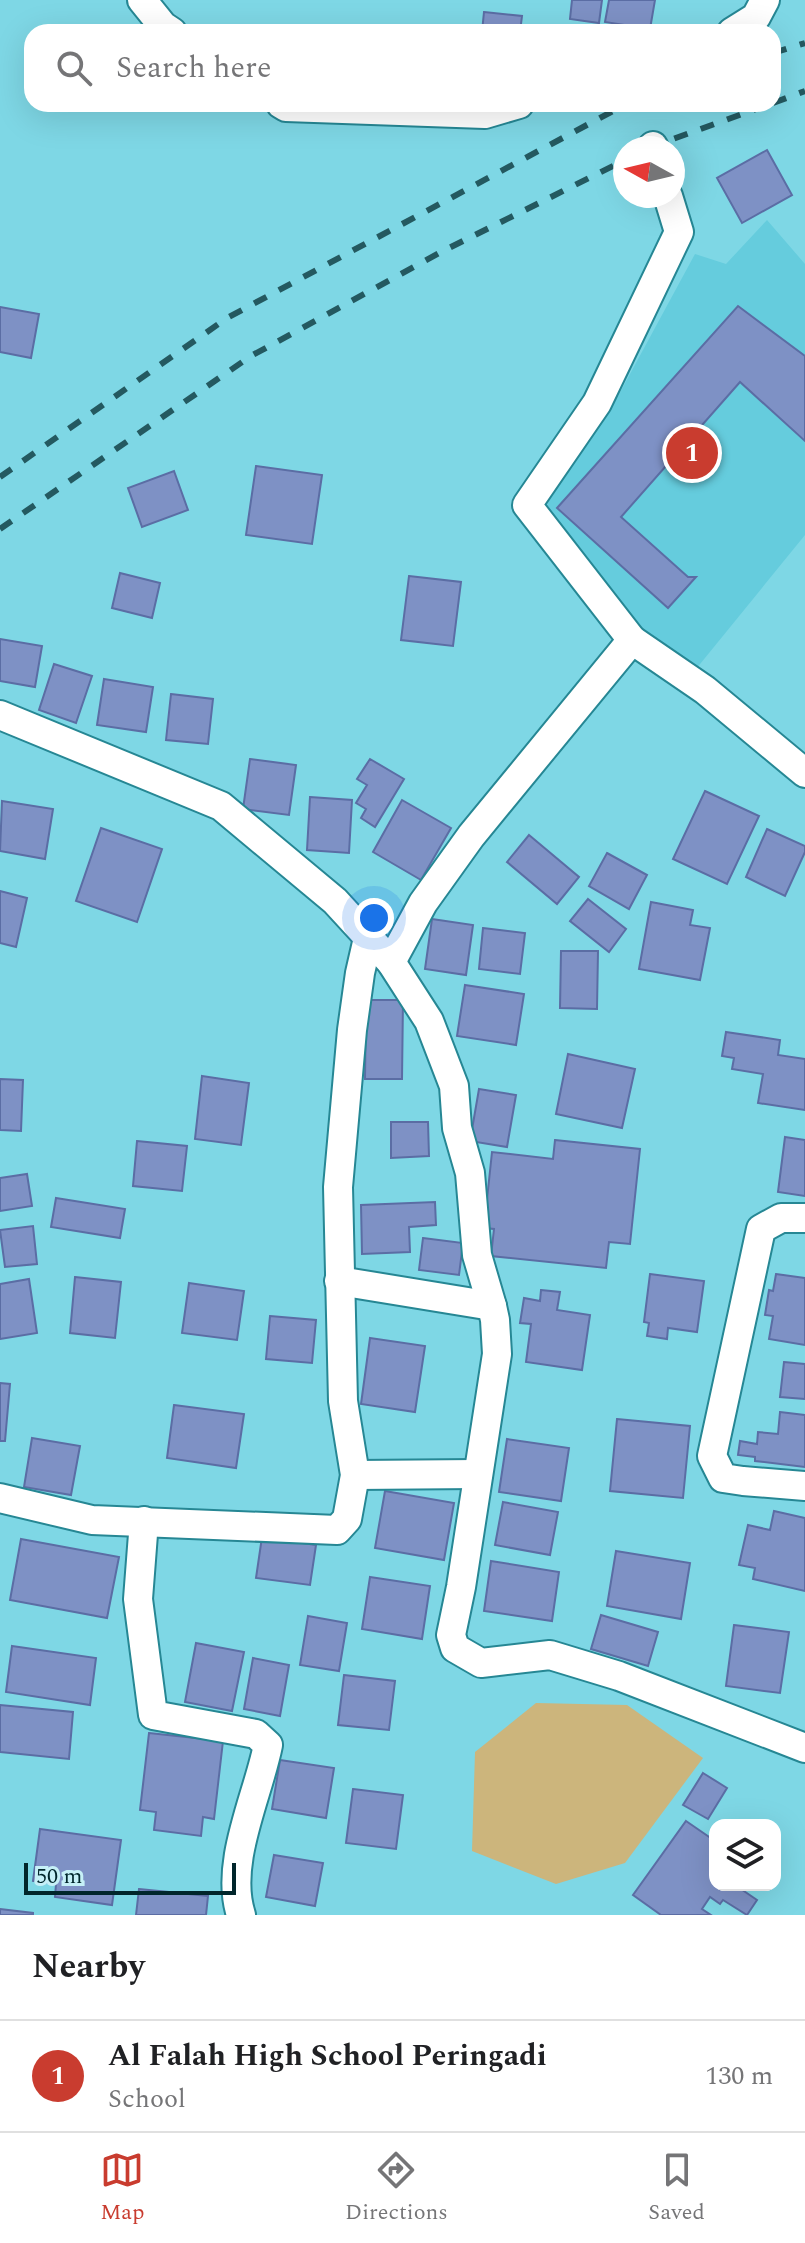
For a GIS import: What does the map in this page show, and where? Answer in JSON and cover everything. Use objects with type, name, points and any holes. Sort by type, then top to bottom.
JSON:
[{"type":"street","points":[[142,0],[161,24]]},
{"type":"street","points":[[745,24],[756,17],[765,0]]},
{"type":"street","points":[[428,112],[492,112]]},
{"type":"street","points":[[672,208],[679,232],[597,403],[527,505],[632,640],[705,690],[805,773]]},
{"type":"street","points":[[391,962],[423,903],[471,836],[632,640]]},
{"type":"street","points":[[0,715],[221,806],[335,901],[391,962],[429,1021],[454,1086],[457,1128],[470,1173],[477,1255],[495,1320],[497,1354],[451,1635],[455,1648],[481,1663],[550,1655],[619,1676],[805,1748]]},
{"type":"street","points":[[0,1498],[92,1520],[337,1530],[347,1519],[355,1475],[343,1401],[338,1187],[352,1030],[368,938]]},
{"type":"street","points":[[805,1218],[781,1218],[761,1229],[712,1456],[723,1478],[805,1486]]},
{"type":"street","points":[[339,1281],[492,1306]]},
{"type":"street","points":[[355,1475],[478,1474]]},
{"type":"street","points":[[144,1521],[138,1599],[153,1715],[256,1734],[268,1745],[263,1771],[244,1825],[236,1882],[241,1915]]},
{"type":"shaded area","points":[[767,220],[805,264],[805,535],[696,669],[642,633],[541,508],[617,398],[695,254],[726,264]]},
{"type":"shaded area","points":[[536,1703],[627,1705],[703,1758],[625,1863],[556,1884],[472,1851],[475,1752]]},
{"type":"building","points":[[572,0],[602,0],[599,23],[570,19]]},
{"type":"building","points":[[609,0],[655,0],[651,24],[605,22]]},
{"type":"building","points":[[484,12],[522,16],[521,24],[483,24]]},
{"type":"building","points":[[767,150],[792,195],[742,223],[717,178]]},
{"type":"building","points":[[738,306],[805,356],[805,441],[740,382],[621,517],[688,577],[696,577],[668,608],[557,508]]},
{"type":"building","points":[[0,307],[39,314],[31,358],[0,352]]},
{"type":"building","points":[[256,466],[322,475],[312,544],[246,535]]},
{"type":"building","points":[[174,471],[188,510],[142,527],[128,488]]},
{"type":"building","points":[[120,573],[160,583],[152,618],[112,608]]},
{"type":"building","points":[[409,576],[461,582],[453,646],[401,640]]},
{"type":"building","points":[[0,639],[42,646],[35,687],[0,681]]},
{"type":"building","points":[[54,664],[92,676],[76,723],[39,710]]},
{"type":"building","points":[[104,679],[153,687],[146,732],[97,725]]},
{"type":"building","points":[[171,694],[213,699],[208,744],[166,740]]},
{"type":"building","points":[[250,759],[296,765],[289,815],[243,809]]},
{"type":"building","points":[[370,759],[404,779],[375,827],[361,818],[366,809],[356,803],[367,785],[357,779]]},
{"type":"building","points":[[705,791],[759,816],[727,884],[673,859]]},
{"type":"building","points":[[310,797],[352,800],[349,853],[307,850]]},
{"type":"building","points":[[402,800],[451,828],[421,880],[373,852]]},
{"type":"building","points":[[2,801],[53,809],[45,859],[0,851]]},
{"type":"building","points":[[101,828],[162,849],[137,922],[76,901]]},
{"type":"building","points":[[767,829],[805,846],[785,896],[746,877]]},
{"type":"building","points":[[529,835],[579,877],[557,904],[507,862]]},
{"type":"building","points":[[607,853],[647,875],[629,909],[589,886]]},
{"type":"building","points":[[0,891],[27,898],[16,947],[0,943]]},
{"type":"building","points":[[588,899],[626,929],[609,952],[570,921]]},
{"type":"building","points":[[651,902],[693,910],[690,925],[710,928],[700,980],[639,969]]},
{"type":"building","points":[[432,919],[473,925],[466,975],[425,969]]},
{"type":"building","points":[[483,928],[525,933],[520,974],[479,969]]},
{"type":"building","points":[[561,951],[598,951],[597,1009],[560,1008]]},
{"type":"building","points":[[465,985],[524,994],[516,1045],[457,1036]]},
{"type":"building","points":[[366,1000],[403,1000],[402,1079],[365,1079]]},
{"type":"building","points":[[726,1032],[780,1040],[778,1055],[805,1059],[805,1110],[758,1103],[763,1074],[732,1069],[734,1058],[722,1056]]},
{"type":"building","points":[[568,1054],[635,1069],[622,1128],[556,1114]]},
{"type":"building","points":[[202,1076],[249,1083],[241,1145],[195,1139]]},
{"type":"building","points":[[0,1079],[23,1080],[21,1131],[0,1130]]},
{"type":"building","points":[[479,1089],[516,1095],[507,1147],[470,1141]]},
{"type":"building","points":[[391,1122],[428,1122],[429,1156],[391,1158]]},
{"type":"building","points":[[785,1137],[805,1140],[805,1196],[778,1192]]},
{"type":"building","points":[[555,1140],[640,1149],[630,1244],[609,1242],[606,1268],[491,1256],[494,1229],[484,1228],[492,1152],[553,1159]]},
{"type":"building","points":[[137,1141],[187,1146],[182,1191],[133,1186]]},
{"type":"building","points":[[27,1174],[32,1206],[0,1211],[0,1178]]},
{"type":"building","points":[[56,1198],[125,1209],[120,1238],[51,1227]]},
{"type":"building","points":[[435,1202],[436,1225],[409,1227],[410,1252],[362,1254],[361,1205]]},
{"type":"building","points":[[33,1226],[37,1264],[5,1267],[0,1230]]},
{"type":"building","points":[[423,1238],[463,1243],[459,1275],[419,1270]]},
{"type":"building","points":[[650,1274],[704,1281],[697,1332],[668,1328],[667,1339],[647,1336],[649,1323],[644,1322]]},
{"type":"building","points":[[776,1274],[805,1278],[805,1345],[769,1339],[773,1316],[765,1315],[769,1290],[773,1291]]},
{"type":"building","points":[[75,1277],[121,1282],[115,1338],[70,1333]]},
{"type":"building","points":[[29,1279],[37,1333],[0,1339],[0,1284]]},
{"type":"building","points":[[189,1283],[244,1291],[237,1340],[182,1333]]},
{"type":"building","points":[[541,1290],[560,1292],[557,1310],[590,1315],[582,1370],[526,1362],[531,1324],[520,1323],[524,1298],[540,1301]]},
{"type":"building","points":[[270,1316],[316,1320],[312,1363],[266,1359]]},
{"type":"building","points":[[370,1338],[425,1346],[415,1412],[361,1404]]},
{"type":"building","points":[[784,1362],[805,1364],[805,1399],[780,1397]]},
{"type":"building","points":[[0,1383],[10,1384],[5,1441],[0,1441]]},
{"type":"building","points":[[174,1405],[244,1414],[236,1468],[167,1458]]},
{"type":"building","points":[[780,1412],[805,1415],[805,1467],[755,1461],[755,1457],[738,1455],[740,1441],[757,1444],[758,1432],[778,1434]]},
{"type":"building","points":[[617,1419],[690,1426],[683,1498],[610,1491]]},
{"type":"building","points":[[32,1438],[80,1446],[71,1495],[24,1487]]},
{"type":"building","points":[[507,1439],[569,1448],[561,1501],[499,1492]]},
{"type":"building","points":[[385,1491],[454,1503],[444,1560],[375,1548]]},
{"type":"building","points":[[503,1502],[558,1512],[550,1555],[495,1545]]},
{"type":"building","points":[[774,1511],[805,1518],[805,1591],[753,1579],[755,1568],[739,1565],[748,1525],[770,1530]]},
{"type":"building","points":[[262,1537],[316,1545],[310,1585],[256,1578]]},
{"type":"building","points":[[21,1539],[119,1557],[107,1618],[10,1600]]},
{"type":"building","points":[[616,1551],[690,1563],[681,1619],[607,1606]]},
{"type":"building","points":[[491,1561],[559,1572],[552,1621],[484,1611]]},
{"type":"building","points":[[370,1577],[430,1586],[422,1639],[362,1629]]},
{"type":"building","points":[[601,1615],[658,1632],[648,1666],[591,1649]]},
{"type":"building","points":[[308,1616],[347,1623],[339,1671],[300,1665]]},
{"type":"building","points":[[734,1625],[789,1632],[780,1693],[726,1686]]},
{"type":"building","points":[[196,1643],[244,1652],[232,1711],[185,1702]]},
{"type":"building","points":[[12,1646],[96,1658],[90,1705],[6,1692]]},
{"type":"building","points":[[253,1658],[289,1665],[280,1716],[244,1709]]},
{"type":"building","points":[[344,1675],[395,1681],[389,1730],[338,1725]]},
{"type":"building","points":[[0,1705],[73,1712],[69,1759],[0,1752]]},
{"type":"building","points":[[149,1733],[223,1741],[214,1819],[203,1817],[201,1836],[154,1830],[156,1812],[140,1810]]},
{"type":"building","points":[[280,1760],[334,1768],[326,1818],[272,1809]]},
{"type":"building","points":[[703,1773],[727,1788],[708,1819],[683,1805]]},
{"type":"building","points":[[353,1789],[403,1795],[396,1849],[346,1843]]},
{"type":"building","points":[[686,1821],[709,1837],[709,1891],[744,1891],[757,1900],[747,1915],[723,1900],[720,1904],[710,1897],[702,1909],[711,1915],[661,1915],[633,1895]]},
{"type":"building","points":[[40,1829],[121,1840],[112,1905],[55,1897],[56,1884],[33,1881]]},
{"type":"building","points":[[274,1855],[323,1863],[315,1906],[266,1897]]},
{"type":"building","points":[[139,1889],[208,1896],[206,1915],[136,1915]]},
{"type":"building","points":[[0,1909],[33,1913],[33,1915],[0,1915]]},
{"type":"railway","points":[[781,50],[805,43]]},
{"type":"railway","points":[[781,100],[805,91]]},
{"type":"railway","points":[[0,477],[227,318],[611,112]]},
{"type":"railway","points":[[681,136],[748,112]]},
{"type":"railway","points":[[0,529],[251,356],[441,252],[613,166]]},
{"type":"place","name":"Al Falah High School Peringadi","points":[[692,453]]}]
